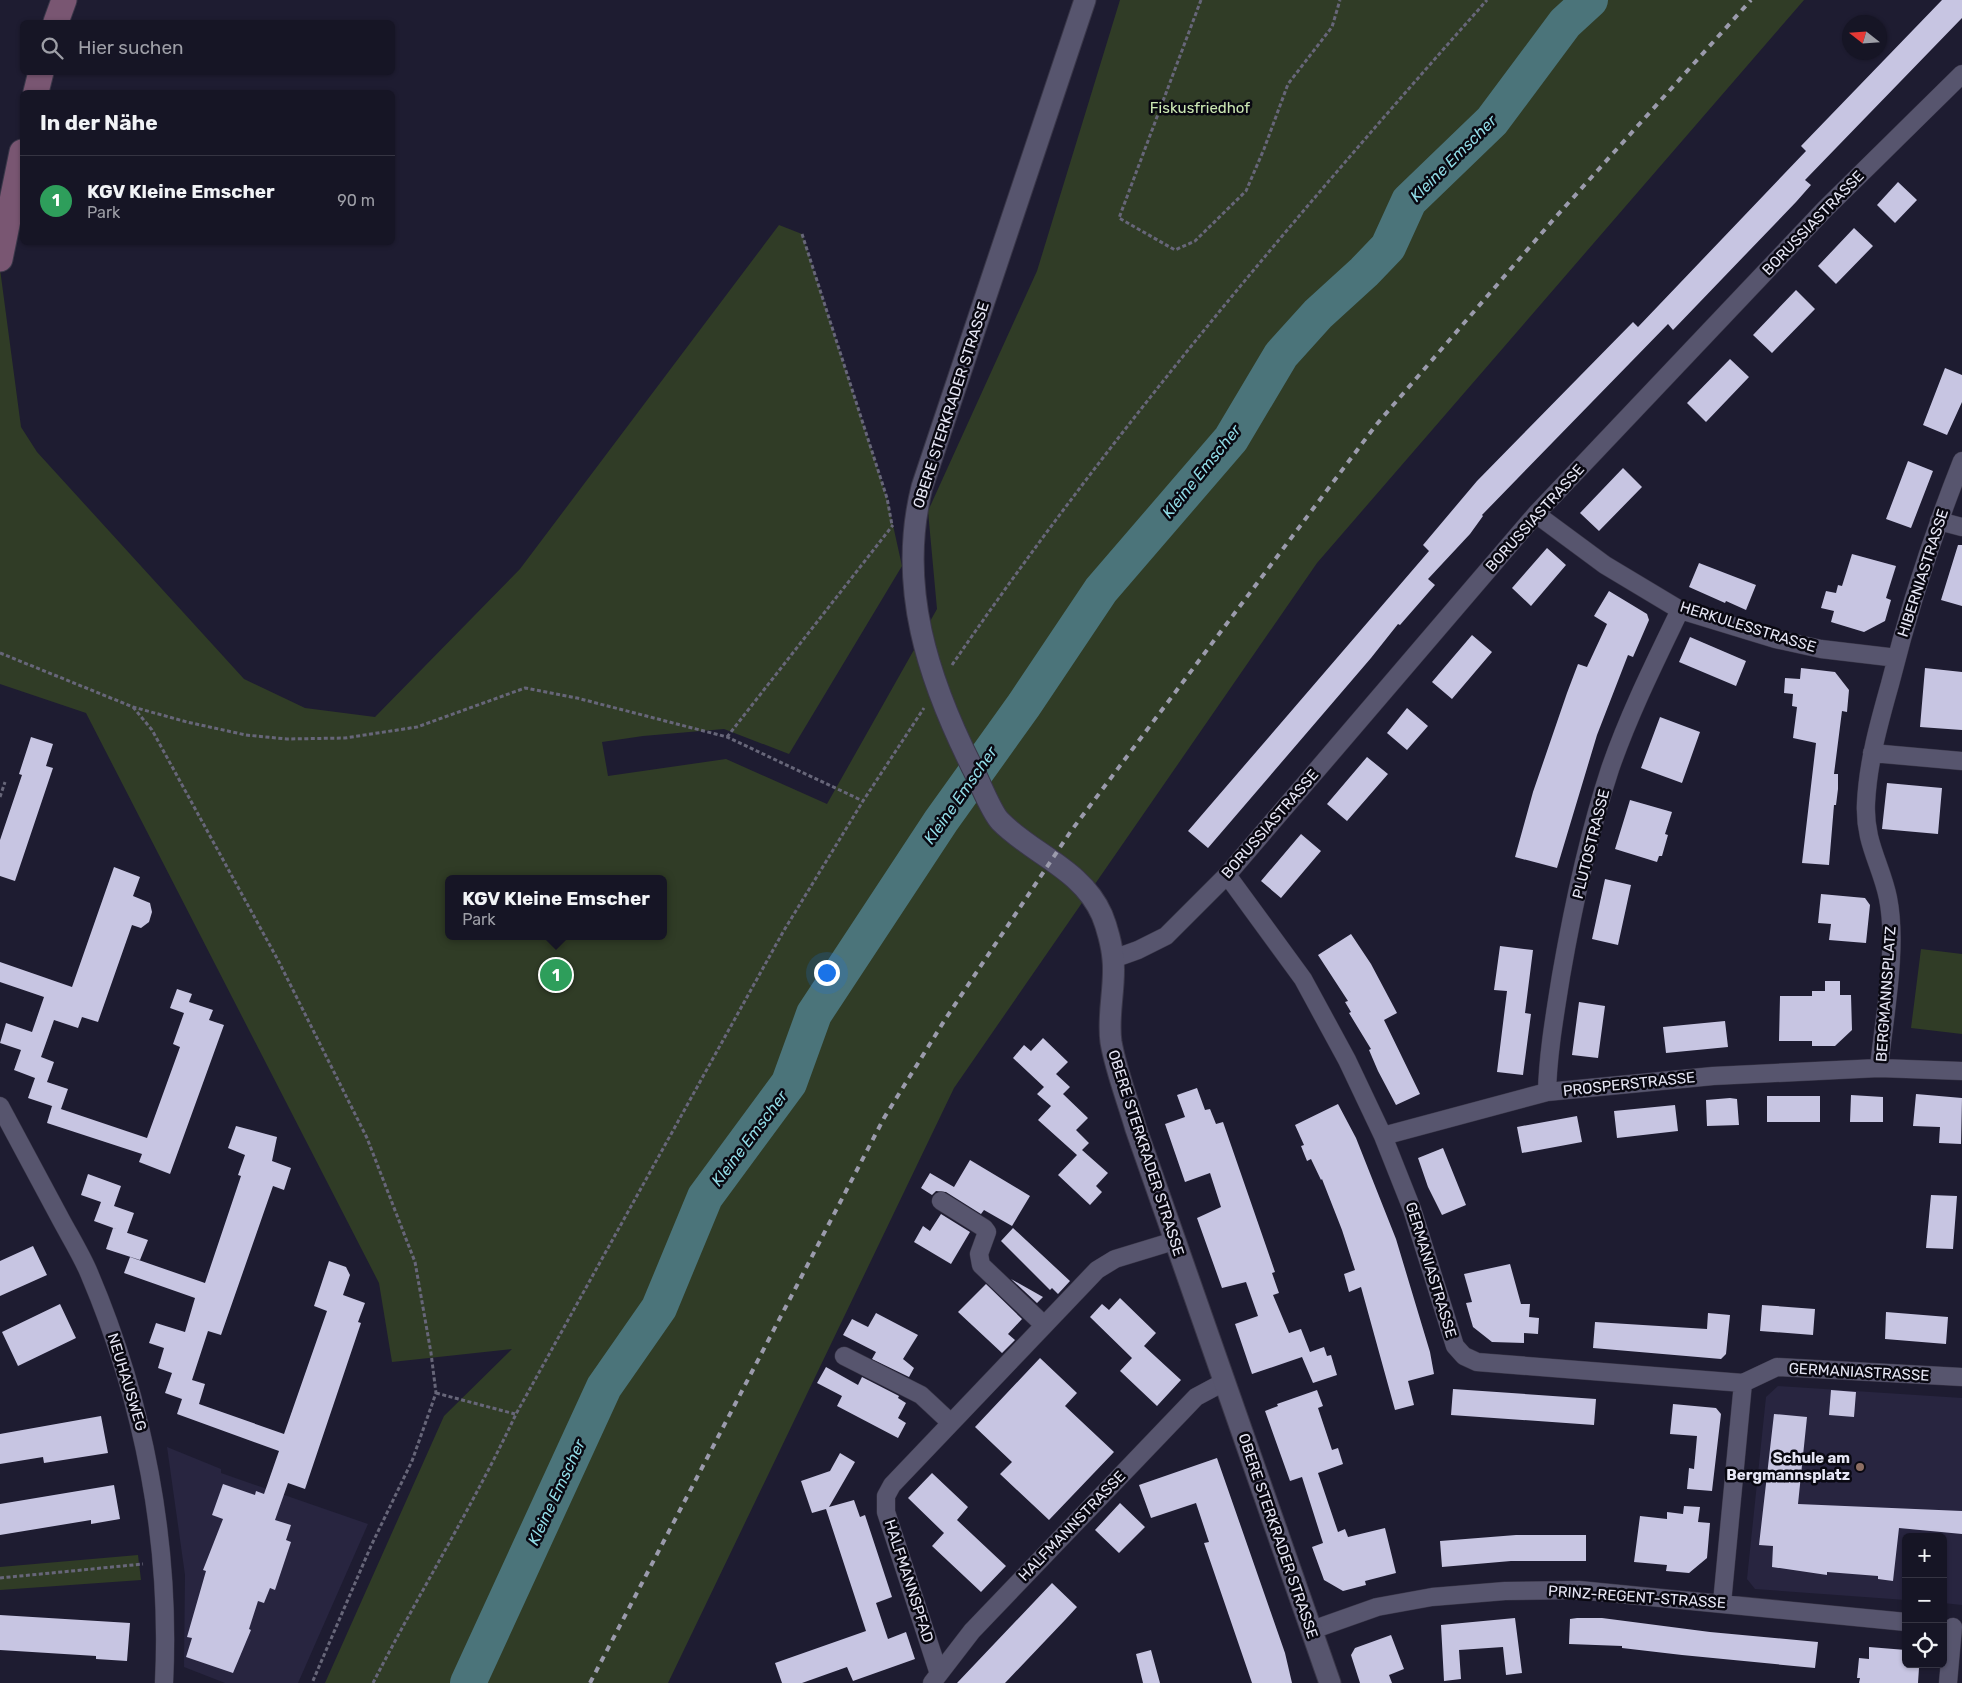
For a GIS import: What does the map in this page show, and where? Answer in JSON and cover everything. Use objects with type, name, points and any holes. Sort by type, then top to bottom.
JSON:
[{"type":"main road","points":[[57,20],[64,0]]},
{"type":"main road","points":[[36,90],[40,75]]},
{"type":"main road","points":[[0,259],[20,162]]},
{"type":"street","name":"OBERE STERKRADER STRASSE","points":[[1085,0],[922,487],[915,515],[913,578],[922,639],[936,689],[948,718],[998,820],[1077,879],[1102,914],[1113,959],[1110,997],[1111,1042],[1136,1129],[1330,1683]]},
{"type":"street","name":"BORUSSIASTRASSE","points":[[1113,959],[1138,950],[1166,936],[1227,875],[1536,514],[1825,209],[1962,74]]},
{"type":"street","name":"HIBERNIASTRASSE","points":[[1896,658],[1938,521],[1962,461]]},
{"type":"street","name":"HERKULESSTRASSE","points":[[1536,514],[1605,565],[1680,610],[1776,639],[1821,649],[1896,658]]},
{"type":"street","points":[[1938,521],[1962,527]]},
{"type":"street","name":"PLUTOSTRASSE","points":[[1547,1092],[1554,1019],[1567,940],[1585,859],[1608,778],[1642,688],[1680,610]]},
{"type":"street","name":"BERGMANNSPLATZ","points":[[1896,658],[1872,753],[1866,804],[1870,845],[1888,897],[1891,926],[1879,1068],[1962,1070]]},
{"type":"street","points":[[1872,753],[1962,761]]},
{"type":"street","name":"GERMANIASTRASSE","points":[[1227,875],[1303,979],[1347,1060],[1383,1136],[1412,1208],[1454,1346],[1464,1356],[1477,1362],[1743,1383],[1776,1367],[1962,1377]]},
{"type":"street","name":"PROSPERSTRASSE","points":[[1383,1136],[1547,1092],[1713,1076],[1879,1068]]},
{"type":"street","name":"NEUHAUSWEG","points":[[0,1106],[89,1272],[123,1362],[149,1464],[164,1589],[164,1683]]},
{"type":"street","points":[[942,1201],[984,1228],[987,1232],[979,1254],[981,1265],[1044,1324]]},
{"type":"street","name":"HALFMANNSPFAD","points":[[936,1678],[886,1512],[886,1496],[892,1485],[1097,1270],[1115,1259],[1174,1241]]},
{"type":"street","points":[[844,1356],[921,1395],[951,1423]]},
{"type":"street","name":"HALFMANNSTRASSE","points":[[936,1678],[972,1631],[1196,1397],[1224,1382]]},
{"type":"street","points":[[1722,1603],[1743,1383]]},
{"type":"street","name":"PRINZ-REGENT-STRASSE","points":[[1312,1630],[1377,1607],[1432,1597],[1505,1591],[1579,1590],[1902,1622]]},
{"type":"street","points":[[1948,1683],[1953,1627]]},
{"type":"path","points":[[1201,0],[1119,218],[1174,250],[1195,241],[1246,191],[1288,84],[1332,27],[1340,0]]},
{"type":"path","points":[[373,1683],[408,1616],[490,1470],[516,1414],[783,932],[863,800],[936,689],[1013,576],[1187,350],[1335,174],[1487,0]]},
{"type":"path","points":[[802,234],[887,498],[892,525]]},
{"type":"path","points":[[728,737],[892,525],[915,515]]},
{"type":"path","points":[[0,653],[133,707],[187,722],[246,735],[287,738],[345,738],[417,728],[525,688],[577,698],[728,737],[863,800]]},
{"type":"path","points":[[133,707],[152,730],[279,962],[367,1138],[415,1262],[436,1393],[412,1461],[371,1546],[312,1683]]},
{"type":"path","points":[[0,797],[5,782]]},
{"type":"path","points":[[436,1393],[516,1414]]},
{"type":"path","points":[[0,1578],[161,1563]]},
{"type":"shaded area","name":"Schule am Bergmannsplatz","points":[[1778,1386],[1962,1398],[1962,1605],[1947,1603],[1947,1533],[1902,1533],[1902,1600],[1755,1589],[1747,1579],[1766,1397]]},
{"type":"shaded area","points":[[167,1447],[221,1469],[221,1473],[368,1524],[298,1683],[225,1683],[184,1667],[185,1575]]},
{"type":"green space","name":"Fiskusfriedhof","points":[[1120,0],[1804,0],[1317,563],[954,1088],[668,1683],[325,1683],[444,1416],[512,1349],[392,1362],[379,1283],[86,713],[0,684],[0,269],[21,427],[37,452],[244,679],[305,708],[375,717],[520,569],[779,225],[802,234],[887,498],[902,566],[789,754],[724,729],[643,736],[602,742],[608,776],[726,759],[827,804],[937,609],[928,511],[1037,271]]},
{"type":"green space","points":[[1921,949],[1962,954],[1962,1034],[1911,1028]]},
{"type":"green space","points":[[138,1555],[141,1580],[0,1590],[0,1567]]},
{"type":"building","points":[[1942,0],[1962,0],[1962,18],[1805,180],[1811,185],[1796,202],[1673,330],[1668,324],[1482,515],[1470,534],[1428,579],[1435,585],[1400,625],[1398,624],[1208,848],[1188,831],[1429,551],[1423,545],[1477,481],[1633,322],[1638,327],[1806,151],[1801,146],[1884,60],[1887,60],[1887,57]]},
{"type":"building","points":[[1898,182],[1917,200],[1895,223],[1877,205]]},
{"type":"building","points":[[1854,228],[1873,246],[1836,284],[1818,266]]},
{"type":"building","points":[[1796,290],[1815,309],[1772,353],[1753,335]]},
{"type":"building","points":[[1730,359],[1749,377],[1706,422],[1687,403]]},
{"type":"building","points":[[1945,368],[1962,375],[1962,402],[1947,435],[1923,425]]},
{"type":"building","points":[[1908,461],[1933,471],[1911,528],[1886,519]]},
{"type":"building","points":[[1623,468],[1642,487],[1599,531],[1580,513]]},
{"type":"building","points":[[1958,545],[1962,545],[1962,606],[1941,600]]},
{"type":"building","points":[[1547,548],[1566,565],[1531,606],[1512,588]]},
{"type":"building","points":[[1852,554],[1896,566],[1886,598],[1891,600],[1885,621],[1864,632],[1831,622],[1834,611],[1821,608],[1826,591],[1836,593],[1838,585],[1842,586]]},
{"type":"building","points":[[1699,563],[1756,585],[1746,610],[1689,587]]},
{"type":"building","points":[[1609,591],[1647,614],[1649,620],[1633,657],[1628,655],[1597,735],[1557,868],[1515,857],[1533,792],[1578,664],[1587,667],[1607,624],[1594,616]]},
{"type":"building","points":[[1472,635],[1492,652],[1452,699],[1432,682]]},
{"type":"building","points":[[1690,637],[1746,661],[1736,686],[1679,662]]},
{"type":"building","points":[[1801,668],[1835,672],[1849,690],[1847,712],[1842,711],[1834,774],[1838,774],[1838,789],[1836,805],[1834,805],[1829,865],[1802,863],[1816,743],[1793,738],[1797,707],[1792,706],[1793,694],[1784,693],[1785,678],[1800,679]]},
{"type":"building","points":[[1925,668],[1962,672],[1962,730],[1920,727]]},
{"type":"building","points":[[1407,708],[1428,726],[1407,750],[1387,733]]},
{"type":"building","points":[[1660,717],[1700,732],[1682,783],[1641,768]]},
{"type":"building","points":[[31,737],[53,744],[46,766],[53,768],[15,881],[0,876],[0,840],[22,775],[19,774]]},
{"type":"building","points":[[1367,757],[1388,774],[1347,821],[1327,804]]},
{"type":"building","points":[[1887,783],[1942,788],[1938,834],[1882,829]]},
{"type":"building","points":[[1630,800],[1672,812],[1665,834],[1668,835],[1662,856],[1659,856],[1657,862],[1615,849]]},
{"type":"building","points":[[1301,834],[1321,851],[1281,898],[1261,881]]},
{"type":"building","points":[[114,867],[140,877],[133,896],[150,903],[152,912],[149,922],[141,928],[132,925],[98,1022],[82,1017],[78,1028],[54,1020],[41,1057],[54,1062],[47,1082],[68,1089],[61,1109],[28,1098],[35,1078],[14,1070],[21,1050],[0,1043],[6,1023],[32,1032],[44,997],[0,982],[0,962],[72,987]]},
{"type":"building","points":[[1605,879],[1631,885],[1618,945],[1592,939]]},
{"type":"building","points":[[1821,894],[1865,898],[1870,905],[1866,943],[1829,940],[1831,924],[1818,923]]},
{"type":"building","points":[[1351,934],[1371,964],[1397,1013],[1384,1020],[1420,1094],[1396,1105],[1378,1071],[1369,1050],[1371,1049],[1349,1013],[1351,1012],[1345,1002],[1348,1001],[1318,955]]},
{"type":"building","points":[[1500,946],[1533,950],[1525,1013],[1531,1014],[1523,1075],[1497,1072],[1507,991],[1494,990]]},
{"type":"building","points":[[1825,981],[1840,981],[1840,995],[1851,995],[1852,1030],[1835,1046],[1812,1046],[1812,1041],[1779,1041],[1780,996],[1812,996],[1812,991],[1825,991]]},
{"type":"building","points":[[177,989],[192,994],[189,1002],[213,1010],[209,1020],[224,1025],[170,1174],[139,1162],[142,1154],[47,1123],[52,1106],[147,1138],[180,1047],[173,1044],[184,1013],[170,1008]]},
{"type":"building","points":[[1579,1002],[1605,1006],[1598,1058],[1572,1055]]},
{"type":"building","points":[[1725,1021],[1728,1047],[1666,1053],[1663,1027]]},
{"type":"building","points":[[1043,1038],[1068,1062],[1056,1074],[1070,1087],[1063,1094],[1088,1118],[1076,1130],[1089,1143],[1082,1150],[1108,1173],[1096,1186],[1102,1192],[1090,1205],[1058,1175],[1077,1155],[1038,1120],[1051,1106],[1037,1094],[1044,1087],[1013,1058],[1024,1045],[1031,1051]]},
{"type":"building","points":[[1197,1088],[1205,1110],[1210,1109],[1216,1124],[1223,1122],[1275,1272],[1272,1273],[1279,1293],[1273,1295],[1289,1333],[1301,1329],[1310,1352],[1324,1347],[1327,1356],[1331,1355],[1337,1375],[1313,1383],[1302,1357],[1252,1374],[1235,1324],[1258,1316],[1246,1282],[1222,1288],[1197,1218],[1221,1207],[1210,1173],[1185,1182],[1165,1124],[1185,1117],[1177,1095]]},
{"type":"building","points":[[1916,1094],[1962,1098],[1961,1144],[1939,1143],[1940,1127],[1913,1126]]},
{"type":"building","points":[[1851,1095],[1883,1097],[1883,1122],[1850,1122]]},
{"type":"building","points":[[1767,1096],[1820,1096],[1820,1122],[1767,1122]]},
{"type":"building","points":[[1737,1099],[1739,1125],[1707,1126],[1706,1100]]},
{"type":"building","points":[[1338,1104],[1356,1138],[1396,1239],[1430,1352],[1434,1374],[1408,1381],[1414,1405],[1395,1410],[1361,1287],[1349,1292],[1344,1274],[1355,1270],[1342,1230],[1322,1179],[1311,1159],[1307,1161],[1301,1146],[1304,1145],[1295,1125]]},
{"type":"building","points":[[1675,1105],[1678,1131],[1617,1138],[1614,1111]]},
{"type":"building","points":[[1577,1116],[1582,1142],[1522,1153],[1517,1127]]},
{"type":"building","points":[[236,1126],[277,1137],[272,1161],[291,1168],[284,1190],[273,1186],[221,1335],[208,1331],[192,1380],[205,1384],[199,1404],[284,1434],[327,1311],[314,1306],[329,1261],[346,1267],[350,1275],[343,1295],[365,1303],[358,1322],[361,1323],[305,1489],[288,1483],[275,1520],[291,1525],[286,1540],[291,1542],[275,1590],[270,1588],[264,1603],[258,1601],[249,1629],[251,1630],[233,1673],[186,1657],[192,1638],[187,1637],[206,1571],[203,1570],[223,1519],[212,1515],[223,1484],[255,1495],[256,1491],[264,1494],[279,1451],[177,1414],[182,1399],[165,1393],[172,1373],[158,1368],[164,1348],[149,1343],[156,1323],[185,1332],[195,1298],[124,1273],[130,1257],[205,1283],[241,1176],[238,1175],[245,1155],[228,1148]]},
{"type":"building","points":[[1443,1148],[1466,1205],[1442,1215],[1428,1187],[1418,1158]]},
{"type":"building","points":[[970,1160],[1030,1196],[1012,1226],[984,1210],[981,1214],[946,1192],[936,1191],[932,1195],[921,1188],[930,1173],[954,1187]]},
{"type":"building","points":[[88,1174],[121,1186],[114,1206],[134,1213],[127,1233],[94,1221],[101,1202],[81,1195]]},
{"type":"building","points":[[1931,1195],[1957,1196],[1953,1249],[1926,1248]]},
{"type":"building","points":[[941,1214],[970,1232],[951,1264],[914,1242],[923,1226],[930,1231]]},
{"type":"building","points":[[113,1228],[148,1240],[140,1260],[106,1249]]},
{"type":"building","points":[[1013,1228],[1070,1281],[1058,1294],[1052,1288],[1050,1290],[1001,1241]]},
{"type":"building","points":[[33,1246],[47,1275],[0,1296],[0,1261]]},
{"type":"building","points":[[1510,1264],[1521,1304],[1530,1304],[1529,1317],[1539,1318],[1538,1334],[1524,1333],[1524,1343],[1492,1342],[1473,1327],[1466,1303],[1472,1302],[1464,1274]]},
{"type":"building","points":[[1011,1279],[1043,1297],[1037,1303]]},
{"type":"building","points":[[986,1284],[1022,1319],[1008,1334],[1015,1340],[1002,1353],[958,1312]]},
{"type":"building","points":[[1120,1298],[1156,1333],[1144,1346],[1181,1380],[1157,1406],[1120,1371],[1132,1358],[1090,1317],[1102,1304],[1109,1310]]},
{"type":"building","points":[[60,1304],[76,1338],[18,1366],[2,1332]]},
{"type":"building","points":[[1762,1305],[1815,1309],[1813,1335],[1760,1331]]},
{"type":"building","points":[[1886,1312],[1948,1317],[1946,1344],[1885,1339]]},
{"type":"building","points":[[876,1313],[918,1335],[903,1359],[914,1368],[909,1377],[872,1359],[876,1352],[843,1335],[852,1319],[868,1327]]},
{"type":"building","points":[[1708,1313],[1730,1315],[1726,1354],[1721,1359],[1593,1348],[1595,1322],[1707,1329]]},
{"type":"building","points":[[1040,1358],[1077,1393],[1065,1406],[1114,1452],[1049,1520],[1000,1474],[1012,1462],[975,1427]]},
{"type":"building","points":[[826,1367],[858,1385],[862,1377],[899,1396],[898,1398],[906,1403],[898,1418],[906,1423],[898,1438],[837,1406],[842,1396],[817,1383]]},
{"type":"building","points":[[1453,1389],[1596,1399],[1594,1425],[1451,1415]]},
{"type":"building","points":[[1317,1390],[1323,1406],[1318,1408],[1332,1450],[1338,1448],[1343,1464],[1318,1473],[1338,1532],[1345,1529],[1348,1537],[1385,1528],[1396,1573],[1365,1581],[1366,1585],[1343,1591],[1324,1580],[1312,1547],[1323,1543],[1302,1477],[1290,1481],[1265,1411],[1278,1406],[1277,1404]]},
{"type":"building","points":[[1831,1390],[1856,1392],[1854,1417],[1829,1415]]},
{"type":"building","points":[[1673,1404],[1716,1408],[1721,1414],[1712,1491],[1687,1489],[1689,1468],[1694,1469],[1697,1436],[1670,1434]]},
{"type":"building","points":[[1774,1414],[1807,1417],[1798,1504],[1962,1511],[1962,1534],[1899,1528],[1893,1581],[1878,1579],[1878,1576],[1827,1572],[1827,1575],[1772,1567],[1773,1546],[1759,1545]]},
{"type":"building","points":[[101,1416],[108,1453],[44,1463],[43,1457],[0,1464],[0,1434]]},
{"type":"building","points":[[840,1453],[855,1462],[829,1507],[854,1500],[860,1517],[865,1515],[892,1597],[876,1603],[888,1639],[906,1632],[915,1659],[853,1681],[847,1667],[802,1683],[782,1683],[775,1663],[866,1631],[826,1509],[812,1513],[801,1481],[830,1471]]},
{"type":"building","points":[[1217,1458],[1285,1653],[1292,1683],[1252,1683],[1204,1543],[1209,1542],[1196,1503],[1151,1518],[1139,1485]]},
{"type":"building","points":[[932,1473],[968,1507],[957,1520],[1006,1566],[981,1592],[932,1546],[944,1533],[908,1498]]},
{"type":"building","points":[[114,1485],[120,1519],[91,1524],[91,1520],[0,1535],[0,1504]]},
{"type":"building","points":[[1120,1503],[1145,1527],[1119,1553],[1095,1530]]},
{"type":"building","points":[[1684,1506],[1700,1507],[1698,1522],[1710,1523],[1707,1558],[1689,1573],[1666,1571],[1667,1565],[1634,1562],[1640,1516],[1667,1519],[1667,1512],[1683,1514]]},
{"type":"building","points":[[1516,1535],[1586,1535],[1586,1561],[1511,1561],[1442,1567],[1440,1541]]},
{"type":"building","points":[[1052,1583],[1077,1607],[1065,1620],[1005,1683],[957,1683]]},
{"type":"building","points":[[0,1615],[130,1623],[127,1661],[96,1659],[96,1656],[0,1650]]},
{"type":"building","points":[[1515,1618],[1522,1673],[1506,1675],[1503,1647],[1459,1650],[1461,1679],[1444,1681],[1441,1625]]},
{"type":"building","points":[[1602,1618],[1710,1632],[1818,1642],[1815,1668],[1682,1655],[1622,1648],[1622,1646],[1569,1644],[1570,1619]]},
{"type":"building","points":[[1391,1635],[1404,1669],[1389,1675],[1392,1683],[1360,1683],[1351,1655],[1355,1648]]},
{"type":"building","points":[[1869,1647],[1902,1650],[1902,1668],[1919,1668],[1918,1683],[1859,1683],[1860,1678],[1857,1678],[1859,1658],[1869,1659]]},
{"type":"building","points":[[1151,1650],[1160,1683],[1143,1683],[1136,1654]]},
{"type":"waterway","name":"Kleine Emscher","points":[[468,1683],[604,1387],[659,1308],[705,1197],[789,1083],[814,1014],[941,821],[1024,705],[1101,590],[1231,439],[1281,355],[1318,314],[1388,247],[1409,201],[1492,121],[1565,23],[1590,0]]},
{"type":"railway","points":[[590,1683],[884,1118],[946,1018],[1071,831],[1376,425],[1553,220],[1751,0]]},
{"type":"place","name":"KGV Kleine Emscher","points":[[556,975]]},
{"type":"place","name":"Schule am Bergmannsplatz","points":[[1860,1467]]}]
